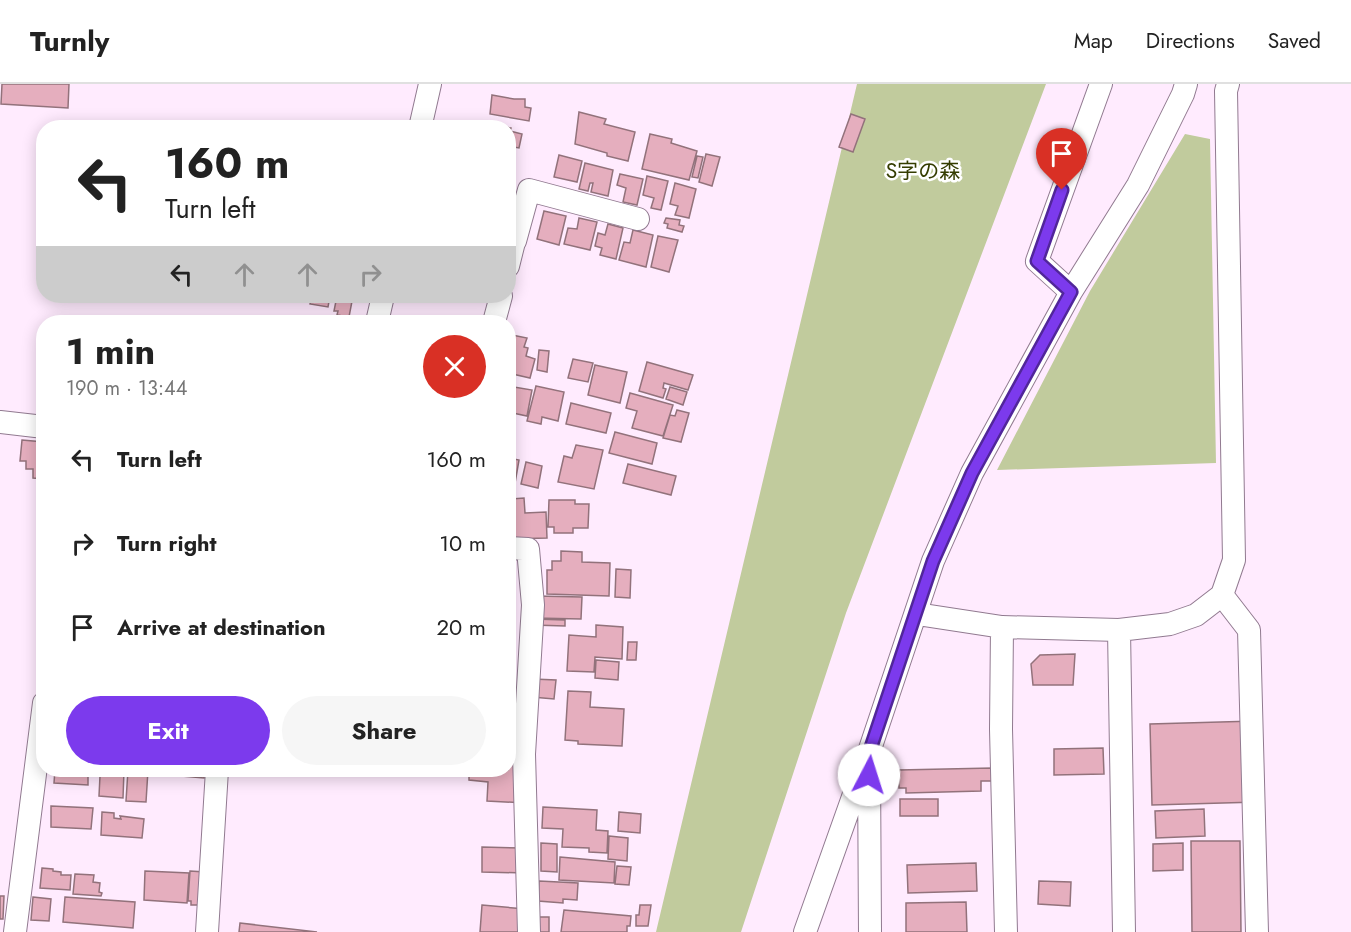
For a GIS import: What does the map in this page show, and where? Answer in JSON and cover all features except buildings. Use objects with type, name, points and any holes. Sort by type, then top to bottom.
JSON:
[{"type":"street","points":[[422,120],[430,84]]},
{"type":"street","points":[[1071,292],[1037,261],[1101,84]]},
{"type":"street","points":[[804,932],[869,753],[933,561],[972,473],[1071,292],[1138,186],[1186,84]]},
{"type":"street","points":[[917,614],[1002,627],[1119,630],[1170,624],[1196,615],[1222,595],[1234,560],[1226,91],[1228,84]]},
{"type":"street","points":[[516,226],[529,190],[638,219]]},
{"type":"street","points":[[0,422],[36,426]]},
{"type":"street","points":[[516,548],[528,549],[533,605],[524,754],[529,932]]},
{"type":"street","points":[[1222,595],[1250,630],[1257,932]]},
{"type":"street","points":[[1002,627],[1001,729],[1006,932]]},
{"type":"street","points":[[1119,630],[1124,932]]},
{"type":"street","points":[[869,753],[870,932]]},
{"type":"street","points":[[15,932],[36,766]]},
{"type":"street","points":[[207,932],[217,777]]},
{"type":"green space","name":"S字の森","points":[[857,84],[1046,84],[846,613],[741,932],[656,932]]},
{"type":"green space","points":[[1185,134],[1210,139],[1216,463],[997,470],[1090,291]]},
{"type":"route","points":[[869,775],[869,753],[933,561],[972,473],[1071,292],[1037,261],[1062,190]]}]
